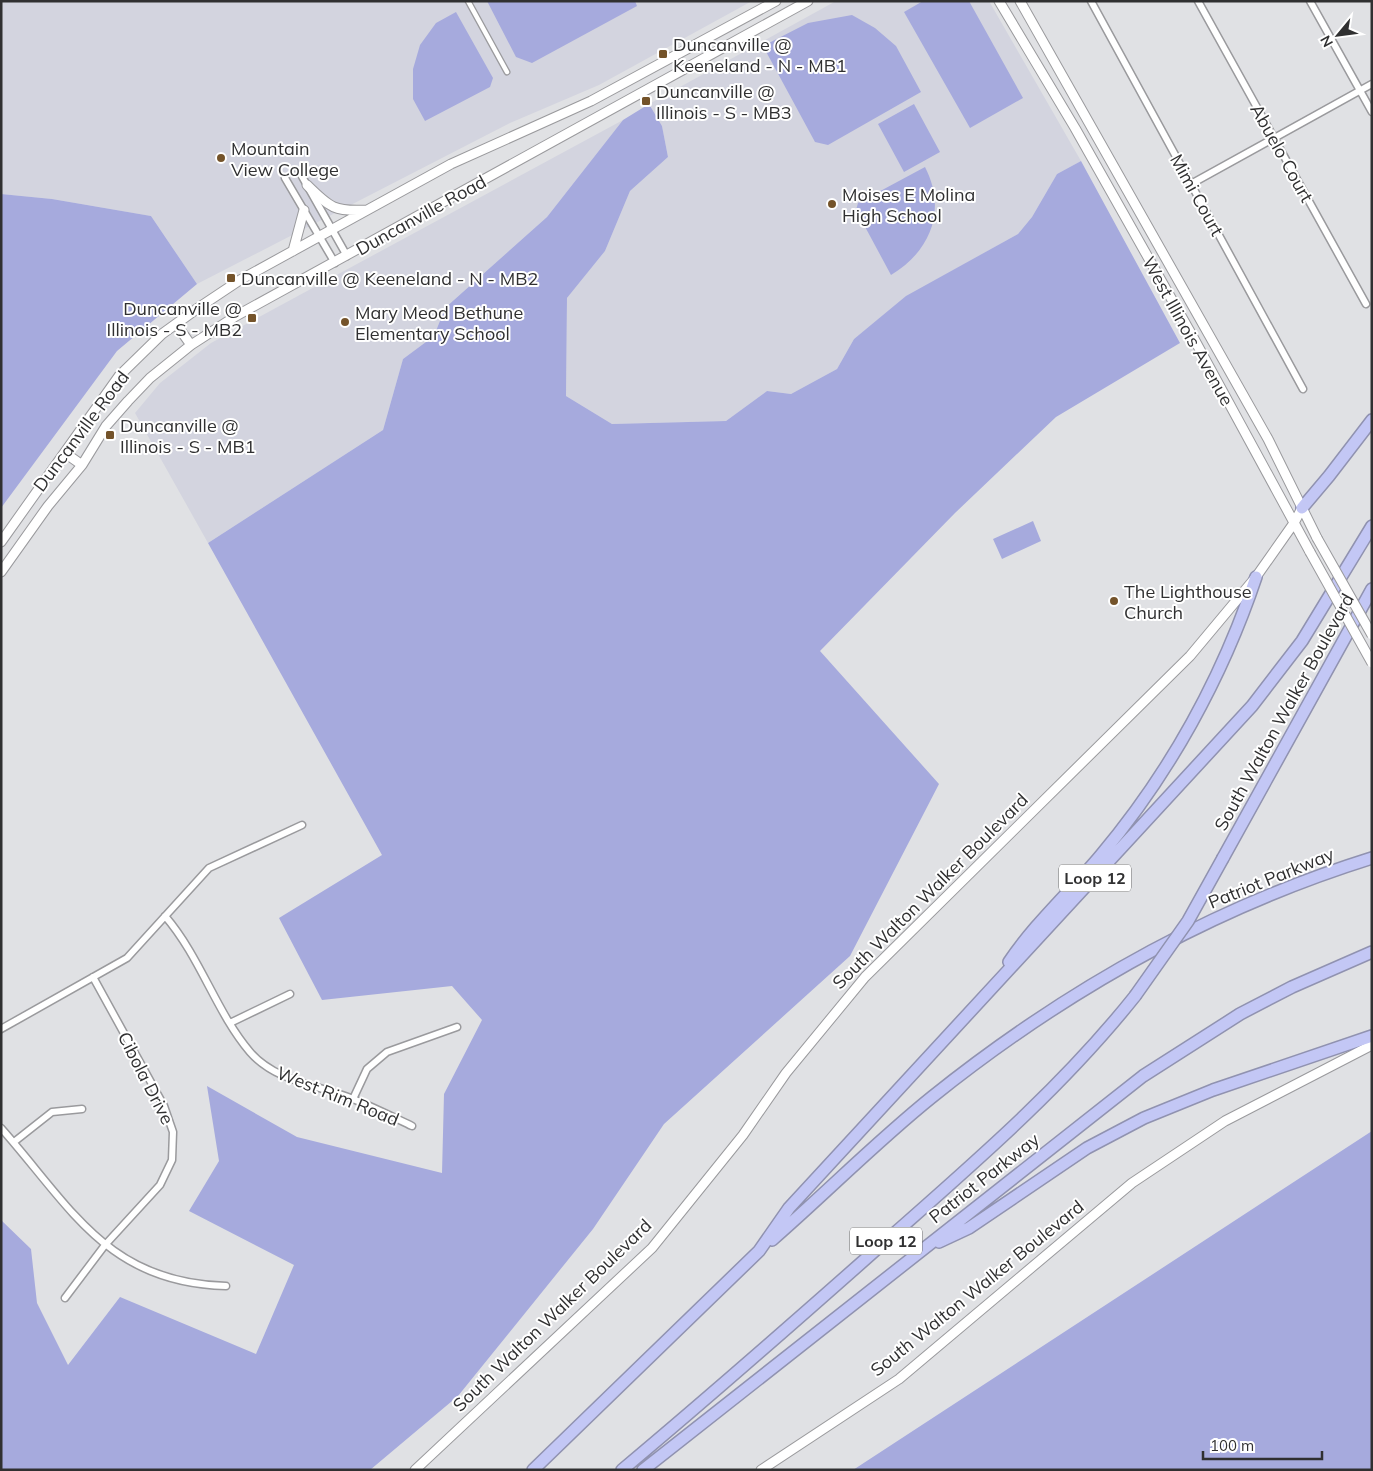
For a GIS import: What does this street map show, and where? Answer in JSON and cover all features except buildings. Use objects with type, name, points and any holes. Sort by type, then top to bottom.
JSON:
[{"type":"highway","points":[[1302,508],[1372,420]]},
{"type":"highway","name":"South Walton Walker Boulevard","points":[[532,1470],[759,1251],[789,1208],[1252,706],[1302,641],[1372,526]]},
{"type":"highway","points":[[987,994],[1017,950],[1102,854],[1161,773],[1204,699],[1242,617],[1256,578]]},
{"type":"highway","name":"South Walton Walker Boulevard","points":[[622,1470],[760,1354],[1010,1131],[1073,1069],[1135,996],[1188,921],[1372,589]]},
{"type":"highway","name":"Patriot Parkway","points":[[759,1251],[799,1217],[874,1146],[932,1097],[988,1054],[1073,996],[1200,926],[1286,889],[1372,858]]},
{"type":"highway","name":"Patriot Parkway","points":[[643,1470],[1106,1105],[1191,1044],[1240,1014],[1292,987],[1372,952]]},
{"type":"highway","points":[[920,1252],[969,1228],[1061,1163],[1144,1118],[1213,1090],[1372,1036]]},
{"type":"main road","name":"Duncanville Road","points":[[1,542],[119,376],[143,351],[176,324],[240,280],[473,153],[592,101],[776,1]]},
{"type":"main road","name":"Duncanville Road","points":[[1,572],[48,506],[82,465],[106,426],[150,378],[191,345],[236,316],[808,1]]},
{"type":"main road","name":"West Illinois Avenue","points":[[999,1],[1075,128],[1193,337],[1372,664]]},
{"type":"main road","name":"West Illinois Avenue","points":[[1020,1],[1207,330],[1317,538],[1372,635]]},
{"type":"main road","points":[[1075,128],[1089,120]]},
{"type":"main road","points":[[307,185],[325,203],[344,211],[370,210]]},
{"type":"main road","points":[[293,251],[304,210]]},
{"type":"main road","points":[[176,324],[191,345]]},
{"type":"main road","points":[[1193,337],[1207,330]]},
{"type":"main road","points":[[1236,416],[1251,410]]},
{"type":"main road","points":[[65,453],[82,465]]},
{"type":"main road","name":"South Walton Walker Boulevard","points":[[415,1470],[652,1248],[743,1135],[786,1073],[866,977],[1190,656],[1256,578],[1294,523],[1302,508]]},
{"type":"main road","name":"South Walton Walker Boulevard","points":[[761,1470],[899,1379],[1132,1183],[1225,1121],[1372,1045]]},
{"type":"street","points":[[468,1],[507,72]]},
{"type":"street","name":"Mimi Court","points":[[1091,1],[1303,389]]},
{"type":"street","name":"Abuelo Court","points":[[1198,1],[1366,304]]},
{"type":"street","points":[[1310,1],[1372,112]]},
{"type":"street","points":[[1191,184],[1372,84]]},
{"type":"street","points":[[299,171],[347,256]]},
{"type":"street","points":[[285,178],[335,263]]},
{"type":"street","points":[[1,1030],[127,958],[209,868],[302,825]]},
{"type":"street","name":"West Rim Road","points":[[165,916],[184,938],[230,1023],[251,1053],[278,1074],[353,1099],[412,1126]]},
{"type":"street","name":"Cibola Drive","points":[[65,1298],[106,1245],[160,1185],[172,1160],[173,1132],[164,1106],[93,977]]},
{"type":"street","points":[[230,1023],[290,994]]},
{"type":"street","points":[[353,1099],[367,1069],[387,1052],[457,1027]]},
{"type":"street","points":[[14,1142],[52,1112],[82,1109]]},
{"type":"street","points":[[1,1128],[62,1204],[106,1245],[134,1264],[164,1276],[200,1285],[226,1286]]},
{"type":"shaded area","name":"Mountain View College","points":[[1,1],[752,1],[599,85],[510,123],[197,284],[151,216],[52,199],[1,194]]},
{"type":"shaded area","points":[[487,1],[635,1],[637,6],[532,63],[516,57]]},
{"type":"shaded area","name":"Moises E Molina High School","points":[[836,1],[989,1],[1081,161],[1057,174],[1032,217],[1018,234],[906,297],[854,339],[837,369],[791,394],[767,391],[726,421],[612,424],[566,396],[567,298],[605,251],[630,191],[668,157],[662,126],[649,104]]},
{"type":"shaded area","points":[[923,1],[969,1],[1023,98],[970,128],[904,12]]},
{"type":"shaded area","points":[[456,12],[493,78],[490,87],[425,121],[413,99],[413,69],[420,45],[436,23]]},
{"type":"shaded area","points":[[852,15],[875,28],[896,46],[921,92],[828,145],[815,142],[763,46],[808,23]]},
{"type":"shaded area","points":[[649,104],[662,126],[668,157],[630,191],[605,251],[567,298],[566,396],[612,424],[726,421],[767,391],[791,394],[837,369],[854,339],[906,296],[1018,234],[1032,217],[1057,174],[1081,161],[1180,343],[1056,417],[955,513],[820,651],[939,784],[850,956],[664,1124],[593,1229],[458,1396],[370,1470],[1,1470],[1,1220],[31,1249],[37,1303],[68,1365],[120,1297],[256,1354],[294,1265],[189,1211],[219,1161],[207,1086],[297,1137],[442,1173],[444,1094],[482,1020],[452,986],[322,1000],[279,918],[382,855],[208,543],[383,430],[403,359],[434,336],[445,308],[547,217],[623,120]]},
{"type":"shaded area","points":[[914,104],[940,152],[904,172],[878,124]]},
{"type":"shaded area","name":"Mary Meod Bethune Elementary School","points":[[623,120],[547,217],[445,308],[434,336],[403,359],[383,430],[208,543],[135,413],[160,383],[211,343]]},
{"type":"shaded area","points":[[925,167],[935,199],[931,228],[925,242],[916,254],[891,275],[856,210],[858,203]]},
{"type":"shaded area","points":[[1,194],[52,199],[151,216],[197,284],[117,351],[1,508]]},
{"type":"shaded area","points":[[1033,521],[1041,541],[1002,559],[993,539]]},
{"type":"shaded area","points":[[1372,1131],[1372,1470],[853,1470]]},
{"type":"place","name":"Duncanville @ Keeneland - N - MB1","points":[[663,54]]},
{"type":"place","name":"Duncanville @ Illinois - S - MB3","points":[[646,101]]},
{"type":"place","name":"Mountain View College","points":[[221,158]]},
{"type":"place","name":"Moises E Molina High School","points":[[832,204]]},
{"type":"place","name":"Duncanville @ Keeneland - N - MB2","points":[[231,278]]},
{"type":"place","name":"Duncanville @ Illinois - S - MB2","points":[[252,318]]},
{"type":"place","name":"Mary Meod Bethune Elementary School","points":[[345,322]]},
{"type":"place","name":"Duncanville @ Illinois - S - MB1","points":[[110,435]]},
{"type":"place","name":"The Lighthouse Church","points":[[1114,601]]}]
